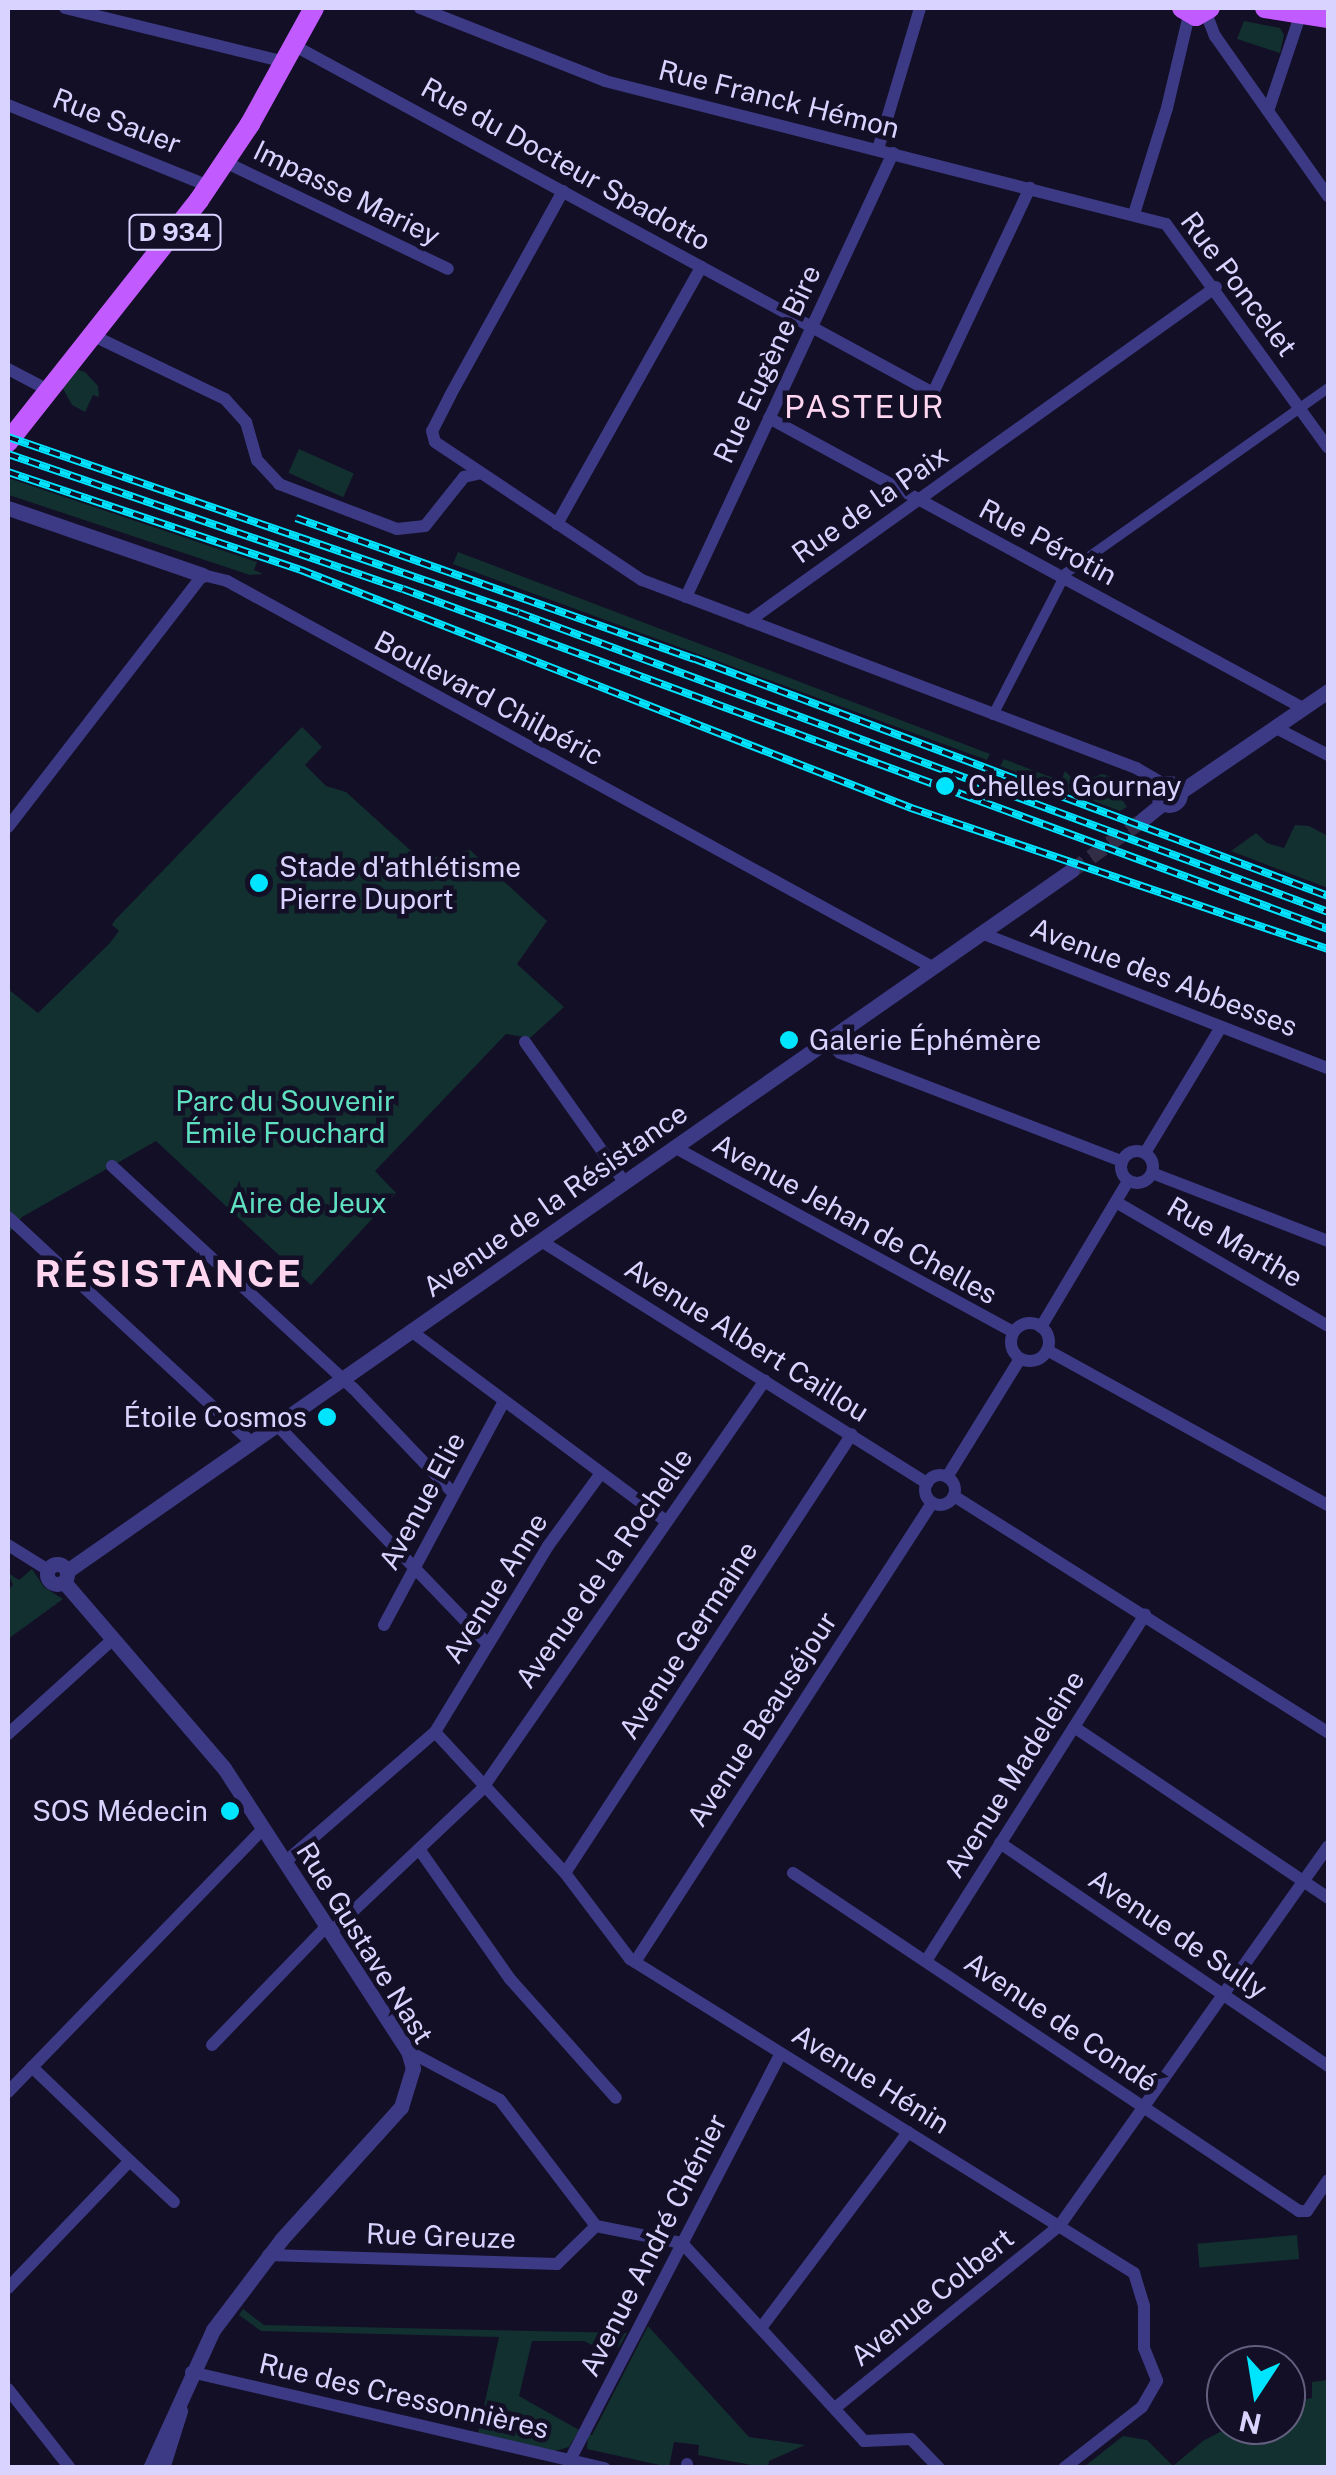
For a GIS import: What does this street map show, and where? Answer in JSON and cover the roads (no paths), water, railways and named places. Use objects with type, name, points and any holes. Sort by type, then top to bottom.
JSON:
[{"type":"main road","name":"D 934","points":[[8,442],[94,336],[225,162],[314,8]]},
{"type":"main road","points":[[1265,8],[1302,10],[1328,18]]},
{"type":"street","name":"Rue du Docteur Spadotto","points":[[65,8],[290,54],[563,191],[935,393],[1030,188]]},
{"type":"street","name":"Rue Franck Hémon","points":[[420,8],[605,80],[1134,214]]},
{"type":"street","points":[[878,149],[920,8]]},
{"type":"street","points":[[1191,10],[1215,36],[1328,196]]},
{"type":"street","points":[[1134,214],[1167,108],[1191,10]]},
{"type":"street","points":[[1268,110],[1302,10]]},
{"type":"street","name":"Rue Sauer","points":[[8,105],[208,186]]},
{"type":"street","name":"Rue Eugène Bire","points":[[686,597],[893,153]]},
{"type":"street","name":"Impasse Mariey","points":[[225,162],[448,269]]},
{"type":"street","points":[[563,191],[432,431],[439,445],[642,580],[1136,768],[1164,784],[1174,784],[1180,792]]},
{"type":"street","name":"Rue Poncelet","points":[[1134,214],[1171,227],[1328,448]]},
{"type":"street","points":[[557,524],[701,267]]},
{"type":"street","name":"Rue de la Paix","points":[[748,621],[1216,288]]},
{"type":"street","points":[[94,336],[225,399],[246,422],[257,460],[279,484],[398,530],[426,526],[464,477],[481,473]]},
{"type":"street","points":[[8,369],[48,390]]},
{"type":"street","points":[[993,714],[1063,578],[1328,388]]},
{"type":"street","name":"Rue Pérotin","points":[[769,418],[1303,708]]},
{"type":"street","name":"Boulevard Chilpéric","points":[[8,508],[227,581],[932,967]]},
{"type":"street","points":[[8,827],[203,574]]},
{"type":"street","points":[[1142,820],[1162,804],[1176,802],[1180,792],[1328,690]]},
{"type":"street","points":[[1276,728],[1328,755]]},
{"type":"street","points":[[1162,804],[1158,794],[1164,784]]},
{"type":"street","name":"Avenue de la Résistance","points":[[65,1577],[251,1442],[1072,870]]},
{"type":"street","name":"Avenue des Abbesses","points":[[981,933],[1328,1068]]},
{"type":"street","points":[[1145,1154],[1221,1027]]},
{"type":"street","points":[[828,1040],[844,1054],[1122,1161]]},
{"type":"street","points":[[525,1042],[624,1182]]},
{"type":"street","name":"Avenue Jehan de Chelles","points":[[674,1147],[1013,1332]]},
{"type":"street","points":[[1133,1152],[1145,1154],[1152,1164],[1152,1173],[1142,1183],[1128,1181],[1121,1172],[1122,1161],[1133,1152]]},
{"type":"street","points":[[112,1166],[342,1379],[454,1494]]},
{"type":"street","points":[[1152,1173],[1328,1241]]},
{"type":"street","points":[[1041,1327],[1128,1181]]},
{"type":"street","name":"Rue Marthe","points":[[1116,1202],[1328,1326]]},
{"type":"street","points":[[8,1216],[251,1442]]},
{"type":"street","name":"Avenue Albert Caillou","points":[[541,1240],[927,1483]]},
{"type":"street","points":[[1023,1324],[1041,1327],[1048,1338],[1047,1350],[1032,1361],[1020,1359],[1010,1344],[1013,1332],[1023,1324]]},
{"type":"street","points":[[411,1331],[667,1522]]},
{"type":"street","points":[[1047,1350],[1328,1505]]},
{"type":"street","points":[[948,1477],[1020,1359]]},
{"type":"street","name":"Avenue de la Rochelle","points":[[212,2044],[485,1785],[765,1380]]},
{"type":"street","name":"Avenue Elie","points":[[384,1626],[504,1400]]},
{"type":"street","points":[[277,1425],[413,1571],[488,1644]]},
{"type":"street","name":"Avenue Germaine","points":[[565,1873],[852,1434]]},
{"type":"street","name":"Avenue Anne","points":[[285,1862],[435,1732],[548,1546],[601,1472]]},
{"type":"street","points":[[934,1476],[948,1477],[955,1487],[954,1496],[945,1504],[932,1502],[926,1494],[927,1483],[934,1476]]},
{"type":"street","points":[[954,1496],[1328,1732]]},
{"type":"street","name":"Avenue Beauséjour","points":[[635,1962],[932,1502]]},
{"type":"street","points":[[8,1545],[48,1570],[56,1564],[65,1577]]},
{"type":"street","name":"Rue Gustave Nast","points":[[65,1577],[224,1768],[408,2051],[412,2076],[400,2107],[268,2255],[214,2330],[174,2407],[156,2468]]},
{"type":"street","name":"Avenue Madeleine","points":[[926,1961],[1145,1614]]},
{"type":"street","points":[[8,1734],[113,1639]]},
{"type":"street","points":[[1074,1727],[1328,1898]]},
{"type":"street","name":"Avenue Hénin","points":[[435,1732],[565,1873],[635,1962],[1134,2273],[1144,2306],[1144,2348],[1158,2376],[1142,2407],[1064,2468]]},
{"type":"street","points":[[8,2092],[263,1828]]},
{"type":"street","name":"Avenue de Sully","points":[[1000,1843],[1328,2066]]},
{"type":"street","name":"Avenue Colbert","points":[[835,2408],[1060,2225],[1328,1846]]},
{"type":"street","points":[[419,1849],[510,1979],[616,2098]]},
{"type":"street","name":"Avenue de Condé","points":[[793,1873],[1302,2212],[1328,2180]]},
{"type":"street","points":[[408,2051],[500,2100],[596,2226],[682,2243],[864,2441],[908,2438],[936,2463]]},
{"type":"street","name":"Avenue André Chénier","points":[[570,2460],[781,2053]]},
{"type":"street","points":[[32,2067],[174,2202]]},
{"type":"street","points":[[761,2328],[908,2132]]},
{"type":"street","points":[[8,2288],[130,2162]]},
{"type":"street","name":"Rue Greuze","points":[[268,2255],[557,2264],[596,2226]]},
{"type":"street","name":"Rue Gustave Nast","points":[[156,2468],[171,2460],[188,2380]]},
{"type":"street","name":"Rue des Cressonnières","points":[[188,2380],[605,2468]]},
{"type":"street","points":[[8,2389],[70,2468]]},
{"type":"tunnel","points":[[1072,870],[1142,820]]},
{"type":"railway","points":[[8,437],[519,613],[1328,912]]},
{"type":"railway","points":[[8,454],[403,589],[1328,929]]},
{"type":"railway","points":[[8,472],[301,570],[911,808],[1328,949]]},
{"type":"railway","points":[[296,518],[695,659],[1328,896]]},
{"type":"place","name":"Chelles Gournay","points":[[945,786]]},
{"type":"place","name":"Stade d'athlétisme Pierre Duport","points":[[259,883]]},
{"type":"place","name":"Galerie Éphémère","points":[[789,1040]]},
{"type":"place","name":"Étoile Cosmos","points":[[327,1417]]},
{"type":"place","name":"SOS Médecin","points":[[230,1811]]},
{"type":"district","name":"PASTEUR","points":[[865,407]]},
{"type":"district","name":"RÉSISTANCE","points":[[169,1274]]},
{"type":"park label","name":"Parc du Souvenir Émile Fouchard","points":[[285,1117]]},
{"type":"park label","name":"Aire de Jeux","points":[[308,1203]]}]
